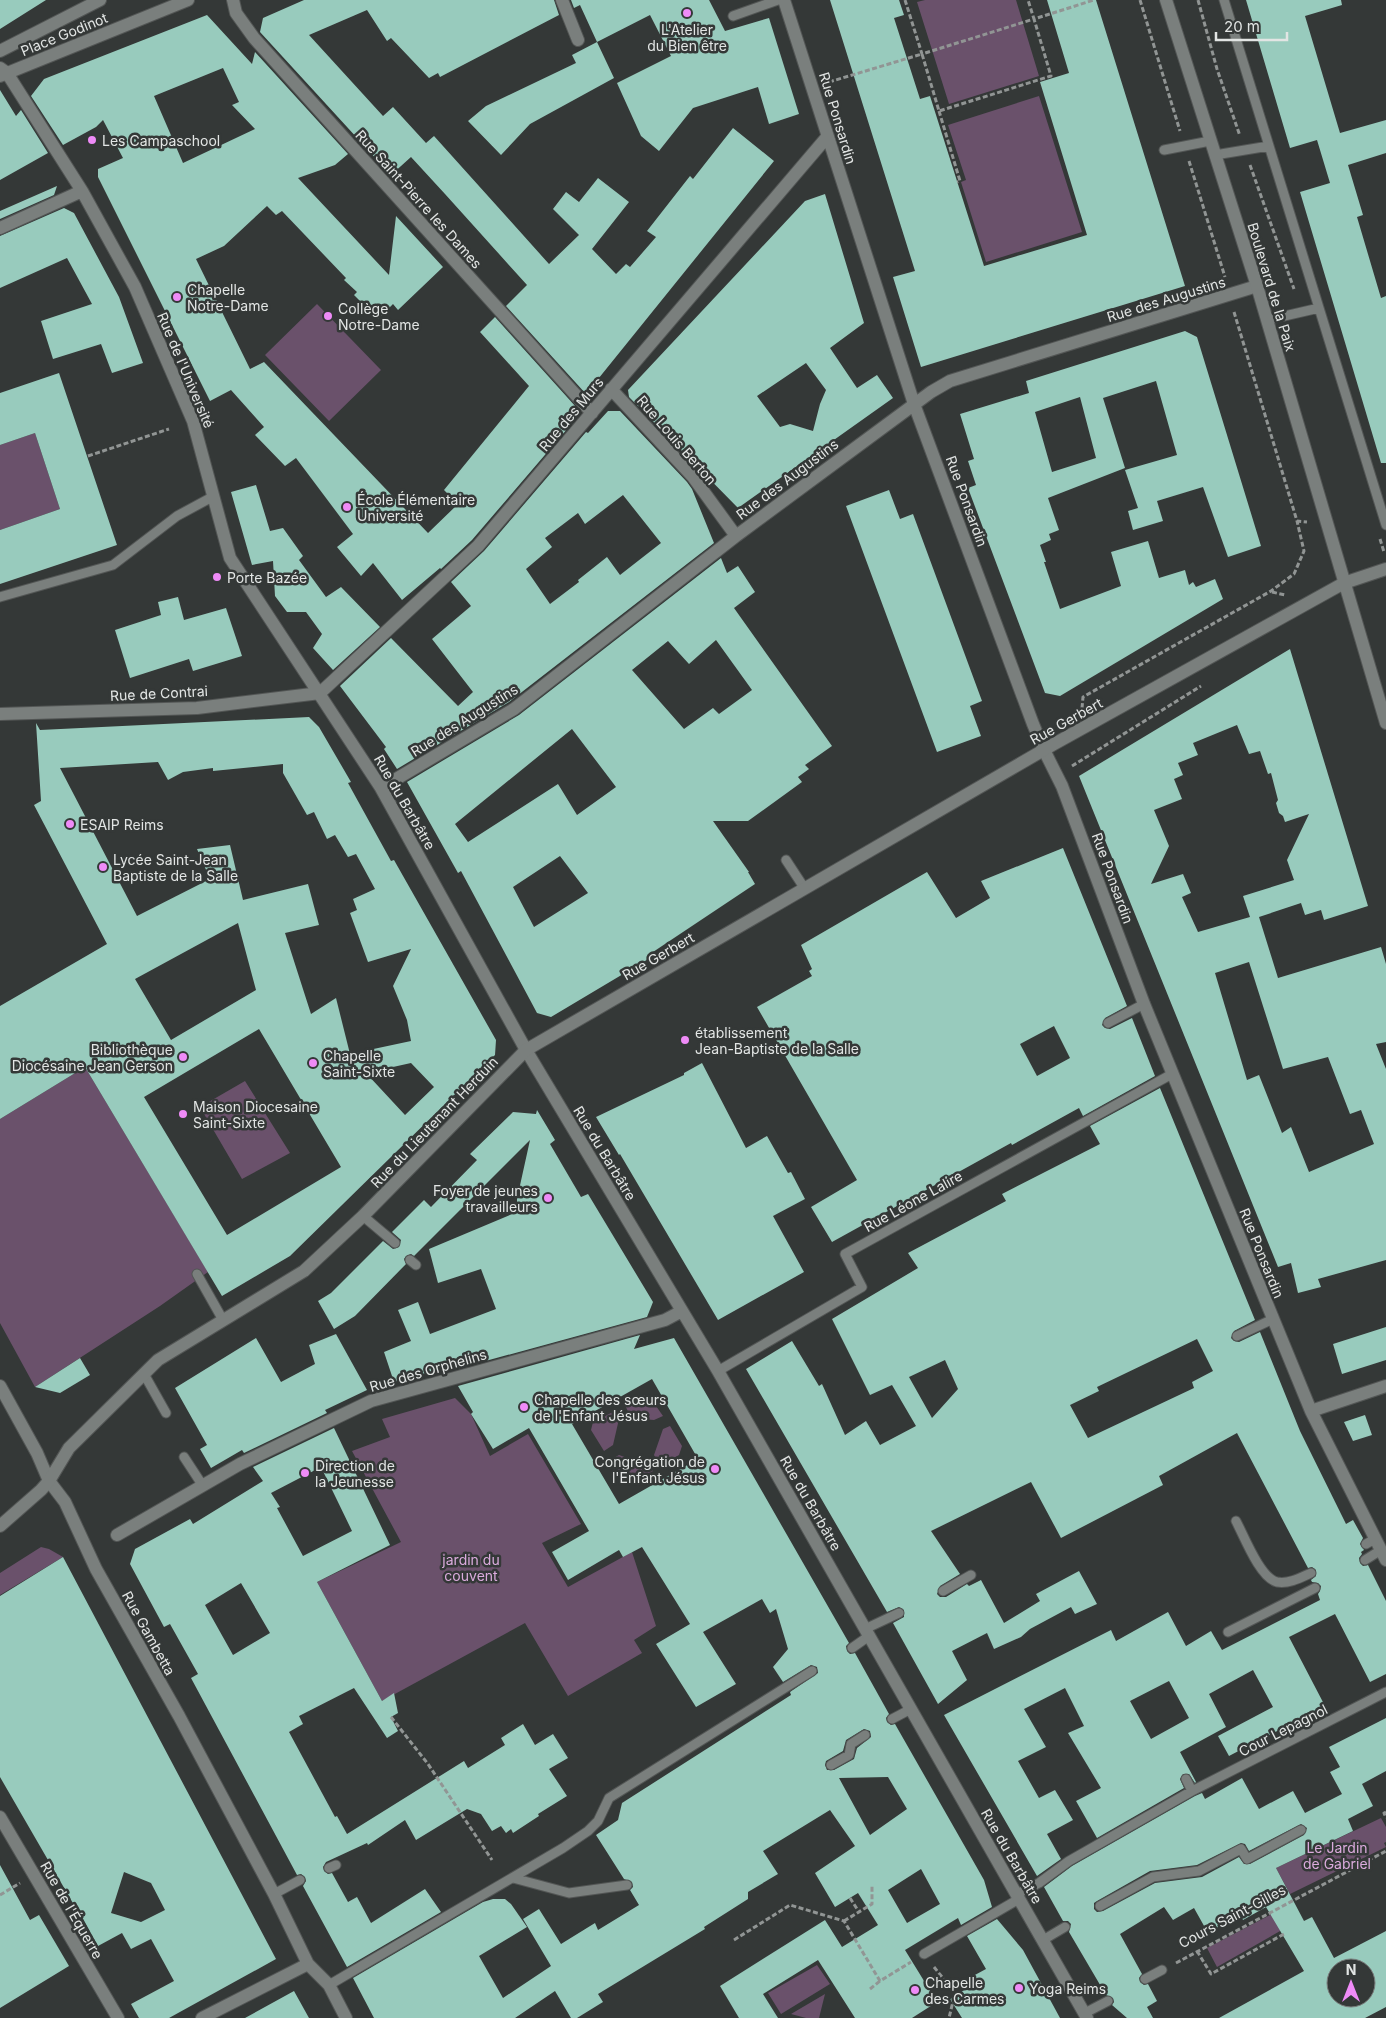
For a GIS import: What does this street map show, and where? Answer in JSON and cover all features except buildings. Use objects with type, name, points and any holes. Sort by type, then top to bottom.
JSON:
[{"type":"street","name":"Place Godinot","points":[[0,50],[100,0]]},
{"type":"street","name":"Place Godinot","points":[[2,72],[188,0]]},
{"type":"street","name":"Rue Saint-Pierre les Dames","points":[[233,0],[236,13],[254,38],[592,413]]},
{"type":"street","points":[[562,0],[578,40]]},
{"type":"street","name":"Rue Ponsardin","points":[[784,0],[914,404],[1044,750],[1066,795],[1144,1004],[1311,1410],[1371,1541],[1384,1555]]},
{"type":"street","name":"Boulevard de la Paix","points":[[1166,0],[1257,286],[1386,722]]},
{"type":"street","name":"Rue de l'Université","points":[[2,72],[82,191],[135,287],[194,421],[230,558],[320,693]]},
{"type":"street","name":"Rue des Murs","points":[[320,693],[478,546],[827,137]]},
{"type":"street","points":[[0,228],[82,191]]},
{"type":"street","name":"Rue des Augustins","points":[[381,788],[514,709],[736,536],[914,404],[950,381],[1257,286]]},
{"type":"street","name":"Rue Louis Berton","points":[[611,389],[693,477],[736,536]]},
{"type":"street","name":"Rue Gerbert","points":[[526,1050],[1044,750],[1344,584],[1386,569]]},
{"type":"street","name":"Rue de Contrai","points":[[0,714],[197,708],[320,693]]},
{"type":"street","name":"Rue du Barbâtre","points":[[320,693],[381,788],[526,1050],[718,1370],[1086,2016]]},
{"type":"street","name":"Rue du Lieutenant Herduin","points":[[0,1526],[49,1481],[69,1448],[158,1360],[304,1271],[363,1216],[526,1050]]},
{"type":"street","name":"Rue des Orphelins","points":[[117,1535],[240,1464],[372,1401],[665,1320],[682,1312]]},
{"type":"street","name":"Rue Gambetta","points":[[0,1386],[37,1452],[49,1481],[65,1502],[96,1569],[179,1716],[274,1894],[308,1964],[329,1985],[346,2018]]},
{"type":"street","points":[[1311,1410],[1386,1386]]},
{"type":"street","name":"Rue de l'Équerre","points":[[0,1817],[118,2018]]},
{"type":"street","points":[[202,2018],[308,1964]]},
{"type":"lane","points":[[733,16],[778,0]]},
{"type":"lane","points":[[1224,0],[1386,525]]},
{"type":"lane","points":[[1164,150],[1210,141]]},
{"type":"lane","points":[[1215,155],[1269,146]]},
{"type":"lane","points":[[1267,320],[1319,308]]},
{"type":"lane","points":[[0,597],[112,565],[177,516],[214,496]]},
{"type":"lane","points":[[786,860],[805,889]]},
{"type":"lane","points":[[1108,1023],[1144,1004]]},
{"type":"lane","name":"Rue Léone Lalire","points":[[718,1370],[862,1287],[845,1254],[1172,1074]]},
{"type":"lane","points":[[363,1216],[395,1243]]},
{"type":"lane","points":[[197,1274],[223,1320]]},
{"type":"lane","name":"Rue Ponsardin","points":[[1237,1336],[1274,1319]]},
{"type":"lane","points":[[144,1374],[166,1413]]},
{"type":"lane","points":[[184,1457],[203,1486]]},
{"type":"lane","points":[[1236,1522],[1262,1571],[1276,1582],[1292,1582],[1311,1573]]},
{"type":"lane","name":"Rue Ponsardin","points":[[1365,1560],[1384,1555]]},
{"type":"lane","points":[[944,1591],[971,1575]]},
{"type":"lane","points":[[1228,1632],[1315,1588]]},
{"type":"lane","points":[[852,1648],[867,1633],[899,1613]]},
{"type":"lane","points":[[329,1985],[517,1876],[588,1831],[598,1821],[608,1798],[812,1671]]},
{"type":"lane","name":"Cour Lepagnol","points":[[924,1954],[1040,1883],[1069,1861],[1192,1791],[1386,1692]]},
{"type":"lane","points":[[892,1719],[911,1709]]},
{"type":"lane","points":[[831,1765],[849,1755],[851,1744],[865,1735]]},
{"type":"lane","points":[[1186,1779],[1192,1791]]},
{"type":"lane","points":[[1100,1906],[1153,1877],[1199,1871],[1241,1849],[1247,1859],[1301,1830]]},
{"type":"lane","points":[[517,1864],[517,1876]]},
{"type":"lane","points":[[517,1876],[569,1893],[627,1885]]},
{"type":"lane","points":[[274,1894],[300,1880]]},
{"type":"lane","points":[[1043,1940],[1065,1927]]},
{"type":"lane","points":[[1145,1979],[1162,1970]]},
{"type":"lane","points":[[1086,2016],[1108,2001]]},
{"type":"path","points":[[905,0],[960,181],[957,182]]},
{"type":"path","points":[[939,111],[1051,76],[1028,0]]},
{"type":"path","points":[[826,83],[1094,0]]},
{"type":"path","points":[[1198,0],[1217,69],[1302,312]]},
{"type":"path","points":[[1083,697],[1271,591],[1294,574],[1304,551],[1297,521],[1229,295]]},
{"type":"path","points":[[88,456],[169,429]]},
{"type":"path","points":[[1297,521],[1326,523]]},
{"type":"path","points":[[1380,538],[1386,557]]},
{"type":"path","points":[[1057,775],[1204,684]]},
{"type":"path","points":[[391,1717],[428,1764],[492,1860]]},
{"type":"path","points":[[1386,1812],[1384,1813],[1386,1818]]},
{"type":"path","name":"Cours Saint-Gilles","points":[[1162,1970],[1386,1851]]},
{"type":"path","points":[[0,1895],[20,1883]]},
{"type":"path","points":[[844,1921],[872,1904],[872,1884]]},
{"type":"path","points":[[850,1898],[859,1912]]},
{"type":"path","points":[[734,1940],[790,1905],[844,1921],[880,1981]]},
{"type":"path","points":[[1197,1951],[1211,1974],[1284,1934]]},
{"type":"path","points":[[870,1989],[924,1954],[955,1994],[949,2018]]},
{"type":"green space","points":[[925,0],[1016,0],[1039,76],[949,104],[917,2]]},
{"type":"green space","points":[[1039,96],[1082,232],[986,262],[961,182],[966,180],[948,125]]},
{"type":"green space","points":[[317,304],[381,370],[329,421],[265,355]]},
{"type":"green space","points":[[35,433],[60,509],[0,530],[0,445]]},
{"type":"green space","points":[[85,1067],[208,1272],[160,1306],[35,1387],[0,1323],[0,1119]]},
{"type":"green space","points":[[245,1081],[290,1153],[242,1179],[200,1107]]},
{"type":"green space","points":[[644,1395],[649,1396],[663,1416],[654,1420],[631,1418],[625,1405]]},
{"type":"green space","name":"jardin du couvent","points":[[455,1398],[471,1414],[490,1456],[528,1434],[581,1524],[542,1543],[568,1587],[632,1552],[656,1626],[634,1640],[642,1653],[568,1696],[525,1623],[382,1701],[317,1582],[401,1542],[352,1451],[390,1437],[382,1419]]},
{"type":"green space","points":[[613,1412],[619,1419],[613,1445],[604,1451],[591,1430],[593,1422]]},
{"type":"green space","points":[[670,1426],[682,1446],[679,1455],[660,1466],[654,1455],[663,1429]]},
{"type":"green space","points":[[619,1455],[647,1465],[653,1471],[636,1481],[624,1480],[612,1459]]},
{"type":"green space","points":[[41,1547],[63,1557],[0,1595],[0,1573]]},
{"type":"green space","name":"Le Jardin de Gabriel","points":[[1381,1818],[1386,1827],[1386,1842],[1384,1843],[1386,1847],[1290,1894],[1276,1868]]},
{"type":"green space","points":[[1287,1906],[1296,1922],[1217,1967],[1207,1948]]},
{"type":"green space","points":[[817,1965],[830,1984],[781,2014],[768,1993]]},
{"type":"green space","points":[[825,1994],[819,2018],[806,2018],[791,2014]]},
{"type":"place","name":"L'Atelier du Bien être","points":[[687,13]]},
{"type":"place","name":"Les Campaschool","points":[[92,140]]},
{"type":"place","name":"Chapelle Notre-Dame","points":[[177,297]]},
{"type":"place","name":"Collège Notre-Dame","points":[[328,316]]},
{"type":"place","name":"École Élémentaire Université","points":[[347,507]]},
{"type":"place","name":"Porte Bazée","points":[[217,577]]},
{"type":"place","name":"ESAIP Reims","points":[[70,824]]},
{"type":"place","name":"Lycée Saint-Jean Baptiste de la Salle","points":[[103,867]]},
{"type":"place","name":"établissement Jean-Baptiste de la Salle","points":[[685,1040]]},
{"type":"place","name":"Bibliothèque Diocésaine Jean Gerson","points":[[183,1057]]},
{"type":"place","name":"Chapelle Saint-Sixte","points":[[313,1063]]},
{"type":"place","name":"Maison Diocesaine Saint-Sixte","points":[[183,1114]]},
{"type":"place","name":"Foyer de jeunes travailleurs","points":[[548,1198]]},
{"type":"place","name":"Chapelle des sœurs de l'Enfant Jésus","points":[[524,1407]]},
{"type":"place","name":"Congrégation de l'Enfant Jésus","points":[[715,1469]]},
{"type":"place","name":"Direction de la Jeunesse","points":[[305,1473]]},
{"type":"place","name":"Yoga Reims","points":[[1019,1988]]},
{"type":"place","name":"Chapelle des Carmes","points":[[915,1990]]}]
